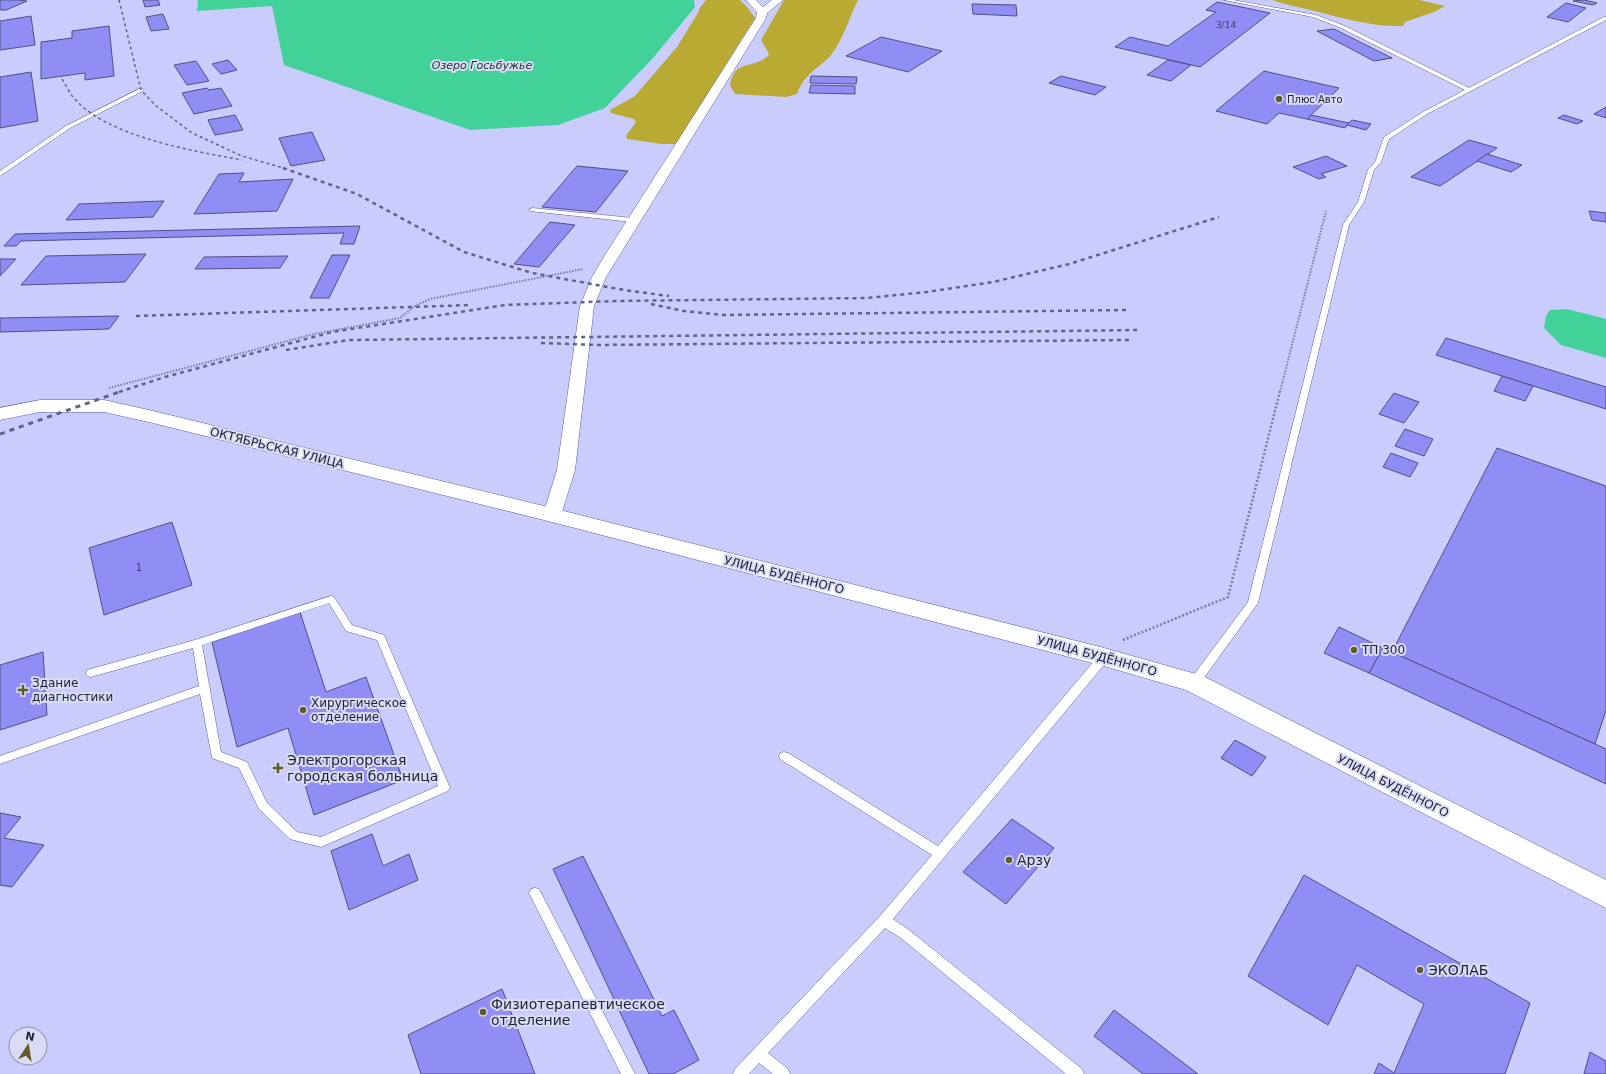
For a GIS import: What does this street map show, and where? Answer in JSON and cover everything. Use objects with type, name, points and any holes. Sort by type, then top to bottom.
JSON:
[{"type":"street","points":[[552,515],[566,470],[587,306],[606,265],[633,220],[761,18],[756,5],[778,0]]},
{"type":"street","name":"ОКТЯБРЬСКАЯ УЛИЦА","points":[[0,414],[40,406],[104,406],[552,515]]},
{"type":"street","name":"УЛИЦА БУДЁННОГО","points":[[552,515],[1104,657],[1194,683],[1606,895]]},
{"type":"lane","points":[[1226,0],[1314,16],[1343,27],[1469,90]]},
{"type":"lane","points":[[1194,683],[1253,603],[1346,225],[1361,202],[1371,170],[1378,162],[1386,138],[1425,113],[1606,18]]},
{"type":"lane","points":[[0,174],[68,127],[141,90]]},
{"type":"lane","points":[[532,210],[633,220]]},
{"type":"lane","points":[[91,673],[197,643],[331,599],[349,628],[381,638],[444,788],[321,842],[294,836],[263,806],[243,765],[216,755],[197,643]]},
{"type":"lane","points":[[740,1074],[884,920],[1104,657]]},
{"type":"lane","points":[[0,760],[205,688]]},
{"type":"lane","points":[[784,756],[939,853]]},
{"type":"lane","points":[[535,893],[628,1074]]},
{"type":"lane","points":[[884,920],[905,934],[1077,1074]]},
{"type":"lane","points":[[758,1054],[783,1074]]},
{"type":"path","points":[[1122,640],[1228,597],[1326,211]]},
{"type":"path","points":[[104,390],[314,334],[400,318],[415,306],[430,299],[606,265]]},
{"type":"shaded area","points":[[706,0],[740,0],[755,18],[676,144],[662,144],[627,139],[626,136],[636,122],[634,119],[611,113],[610,110],[635,96],[677,47],[699,9]]},
{"type":"shaded area","points":[[784,0],[858,0],[836,48],[831,55],[803,81],[797,94],[786,97],[735,94],[730,85],[732,77],[736,71],[745,66],[756,63],[768,56],[769,54],[761,40]]},
{"type":"shaded area","points":[[1272,0],[1419,0],[1445,6],[1434,12],[1405,22],[1403,26],[1391,26],[1358,22]]},
{"type":"water","name":"Озеро Госьбужье","points":[[198,0],[694,0],[695,7],[653,58],[605,108],[558,125],[470,130],[284,65],[272,6],[197,11]]},
{"type":"water","points":[[1567,309],[1606,319],[1606,358],[1561,345],[1544,328],[1546,316],[1550,310]]},
{"type":"building","points":[[0,0],[27,1],[6,10],[0,10]]},
{"type":"building","points":[[143,0],[158,0],[160,5],[145,7]]},
{"type":"building","points":[[1584,0],[1597,3],[1593,5],[1573,1]]},
{"type":"building","points":[[1217,2],[1270,13],[1200,67],[1115,47],[1130,37],[1168,46],[1216,12],[1206,10]]},
{"type":"building","points":[[1566,3],[1586,8],[1568,22],[1547,17]]},
{"type":"building","points":[[972,4],[1016,5],[1017,16],[973,14]]},
{"type":"building","points":[[163,14],[169,29],[151,31],[146,17]]},
{"type":"building","points":[[31,16],[35,45],[0,50],[0,21]]},
{"type":"building","points":[[109,26],[114,76],[85,80],[85,73],[41,79],[41,42],[72,38],[72,31]]},
{"type":"building","points":[[1334,29],[1392,58],[1374,61],[1317,31]]},
{"type":"building","points":[[881,37],[942,51],[908,72],[846,56]]},
{"type":"building","points":[[228,60],[237,70],[221,74],[212,64]]},
{"type":"building","points":[[1168,60],[1191,65],[1171,81],[1147,75]]},
{"type":"building","points":[[196,61],[209,81],[187,85],[174,65]]},
{"type":"building","name":"Плюс Авто","points":[[1264,71],[1339,88],[1307,119],[1279,113],[1267,124],[1216,111]]},
{"type":"building","points":[[31,72],[38,121],[0,128],[0,77]]},
{"type":"building","points":[[811,76],[857,77],[856,84],[810,83]]},
{"type":"building","points":[[1061,76],[1106,87],[1095,95],[1049,83]]},
{"type":"building","points":[[811,85],[855,86],[855,94],[809,93]]},
{"type":"building","points":[[207,88],[209,90],[221,88],[232,106],[194,114],[182,93]]},
{"type":"building","points":[[1606,107],[1606,118],[1594,114]]},
{"type":"building","points":[[235,115],[243,130],[215,135],[208,120]]},
{"type":"building","points":[[1311,115],[1349,123],[1345,128],[1307,119]]},
{"type":"building","points":[[1564,115],[1583,121],[1577,124],[1558,118]]},
{"type":"building","points":[[1352,120],[1371,124],[1366,130],[1347,125]]},
{"type":"building","points":[[312,132],[325,160],[291,166],[279,138]]},
{"type":"building","points":[[1469,140],[1497,148],[1440,186],[1411,177]]},
{"type":"building","points":[[1487,154],[1522,165],[1511,172],[1477,161]]},
{"type":"building","points":[[1326,156],[1347,166],[1321,174],[1326,177],[1319,179],[1293,167]]},
{"type":"building","points":[[577,166],[628,171],[596,212],[542,207]]},
{"type":"building","points":[[244,173],[239,182],[293,179],[277,211],[194,214],[219,174]]},
{"type":"building","points":[[164,201],[153,217],[66,220],[79,204]]},
{"type":"building","points":[[1589,211],[1606,213],[1606,222],[1592,220]]},
{"type":"building","points":[[550,222],[575,225],[539,267],[514,264]]},
{"type":"building","points":[[360,226],[354,244],[340,244],[344,233],[21,241],[16,246],[4,246],[15,234]]},
{"type":"building","points":[[146,254],[125,282],[21,285],[46,256]]},
{"type":"building","points":[[332,255],[350,255],[329,298],[310,298]]},
{"type":"building","points":[[288,256],[280,268],[195,269],[204,257]]},
{"type":"building","points":[[0,259],[16,259],[0,276]]},
{"type":"building","points":[[119,316],[109,329],[0,332],[0,318]]},
{"type":"building","points":[[1446,338],[1606,387],[1606,409],[1436,355]]},
{"type":"building","points":[[1502,376],[1533,386],[1525,401],[1494,391]]},
{"type":"building","points":[[1394,393],[1419,402],[1404,423],[1379,414]]},
{"type":"building","points":[[1405,429],[1433,439],[1424,456],[1395,446]]},
{"type":"building","points":[[1497,448],[1606,486],[1606,710],[1595,744],[1392,652]]},
{"type":"building","points":[[1391,453],[1418,463],[1410,477],[1383,467]]},
{"type":"building","points":[[172,522],[192,585],[104,615],[89,548]]},
{"type":"building","name":"Хирургическое отделение","points":[[300,612],[326,692],[366,677],[403,780],[314,815],[288,728],[237,747],[212,642]]},
{"type":"building","name":"ТП 300","points":[[1339,627],[1383,648],[1369,673],[1324,653]]},
{"type":"building","points":[[1383,648],[1606,749],[1606,784],[1369,673]]},
{"type":"building","name":"Здание диагностики","points":[[43,652],[47,715],[0,730],[0,665]]},
{"type":"building","points":[[1235,740],[1266,757],[1252,776],[1221,758]]},
{"type":"building","points":[[0,813],[21,817],[4,838],[44,845],[12,887],[0,885]]},
{"type":"building","name":"Арзу","points":[[1012,819],[1054,848],[1006,904],[963,872]]},
{"type":"building","points":[[372,834],[383,866],[409,854],[418,880],[349,910],[331,851]]},
{"type":"building","points":[[583,856],[662,1016],[674,1010],[699,1060],[673,1074],[649,1074],[553,869]]},
{"type":"building","name":"ЭКОЛАБ","points":[[1304,875],[1530,1003],[1505,1074],[1374,1074],[1379,1063],[1394,1073],[1424,1004],[1357,965],[1328,1025],[1248,976]]},
{"type":"building","name":"Физиотерапевтическое отделение","points":[[502,989],[535,1074],[421,1074],[408,1035]]},
{"type":"building","points":[[1114,1010],[1198,1074],[1143,1074],[1094,1036]]},
{"type":"building","points":[[1590,1052],[1606,1061],[1606,1074],[1584,1074]]},
{"type":"railway","points":[[119,0],[141,90],[155,105],[192,133],[242,156],[287,169]]},
{"type":"railway","points":[[62,79],[73,97],[88,111],[128,132],[176,147],[242,160]]},
{"type":"railway","points":[[283,168],[357,194],[464,252],[532,273],[624,290],[669,296]]},
{"type":"railway","points":[[121,391],[165,377],[332,332],[505,305],[616,301],[867,298],[927,292],[993,282],[1069,264],[1219,217]]},
{"type":"railway","points":[[651,304],[684,311],[723,315],[1126,310]]},
{"type":"railway","points":[[136,316],[471,305]]},
{"type":"railway","points":[[286,350],[349,340],[1139,330]]},
{"type":"railway","points":[[541,343],[599,345],[1129,340]]},
{"type":"railway","points":[[0,434],[121,391]]},
{"type":"place","name":"Плюс Авто","points":[[1279,99]]},
{"type":"place","name":"ТП 300","points":[[1354,650]]},
{"type":"place","name":"Здание диагностики","points":[[23,690]]},
{"type":"place","name":"Хирургическое отделение","points":[[303,710]]},
{"type":"place","name":"Электрогорская городская больница","points":[[278,768]]},
{"type":"place","name":"Арзу","points":[[1009,860]]},
{"type":"place","name":"ЭКОЛАБ","points":[[1420,970]]},
{"type":"place","name":"Физиотерапевтическое отделение","points":[[483,1012]]}]
